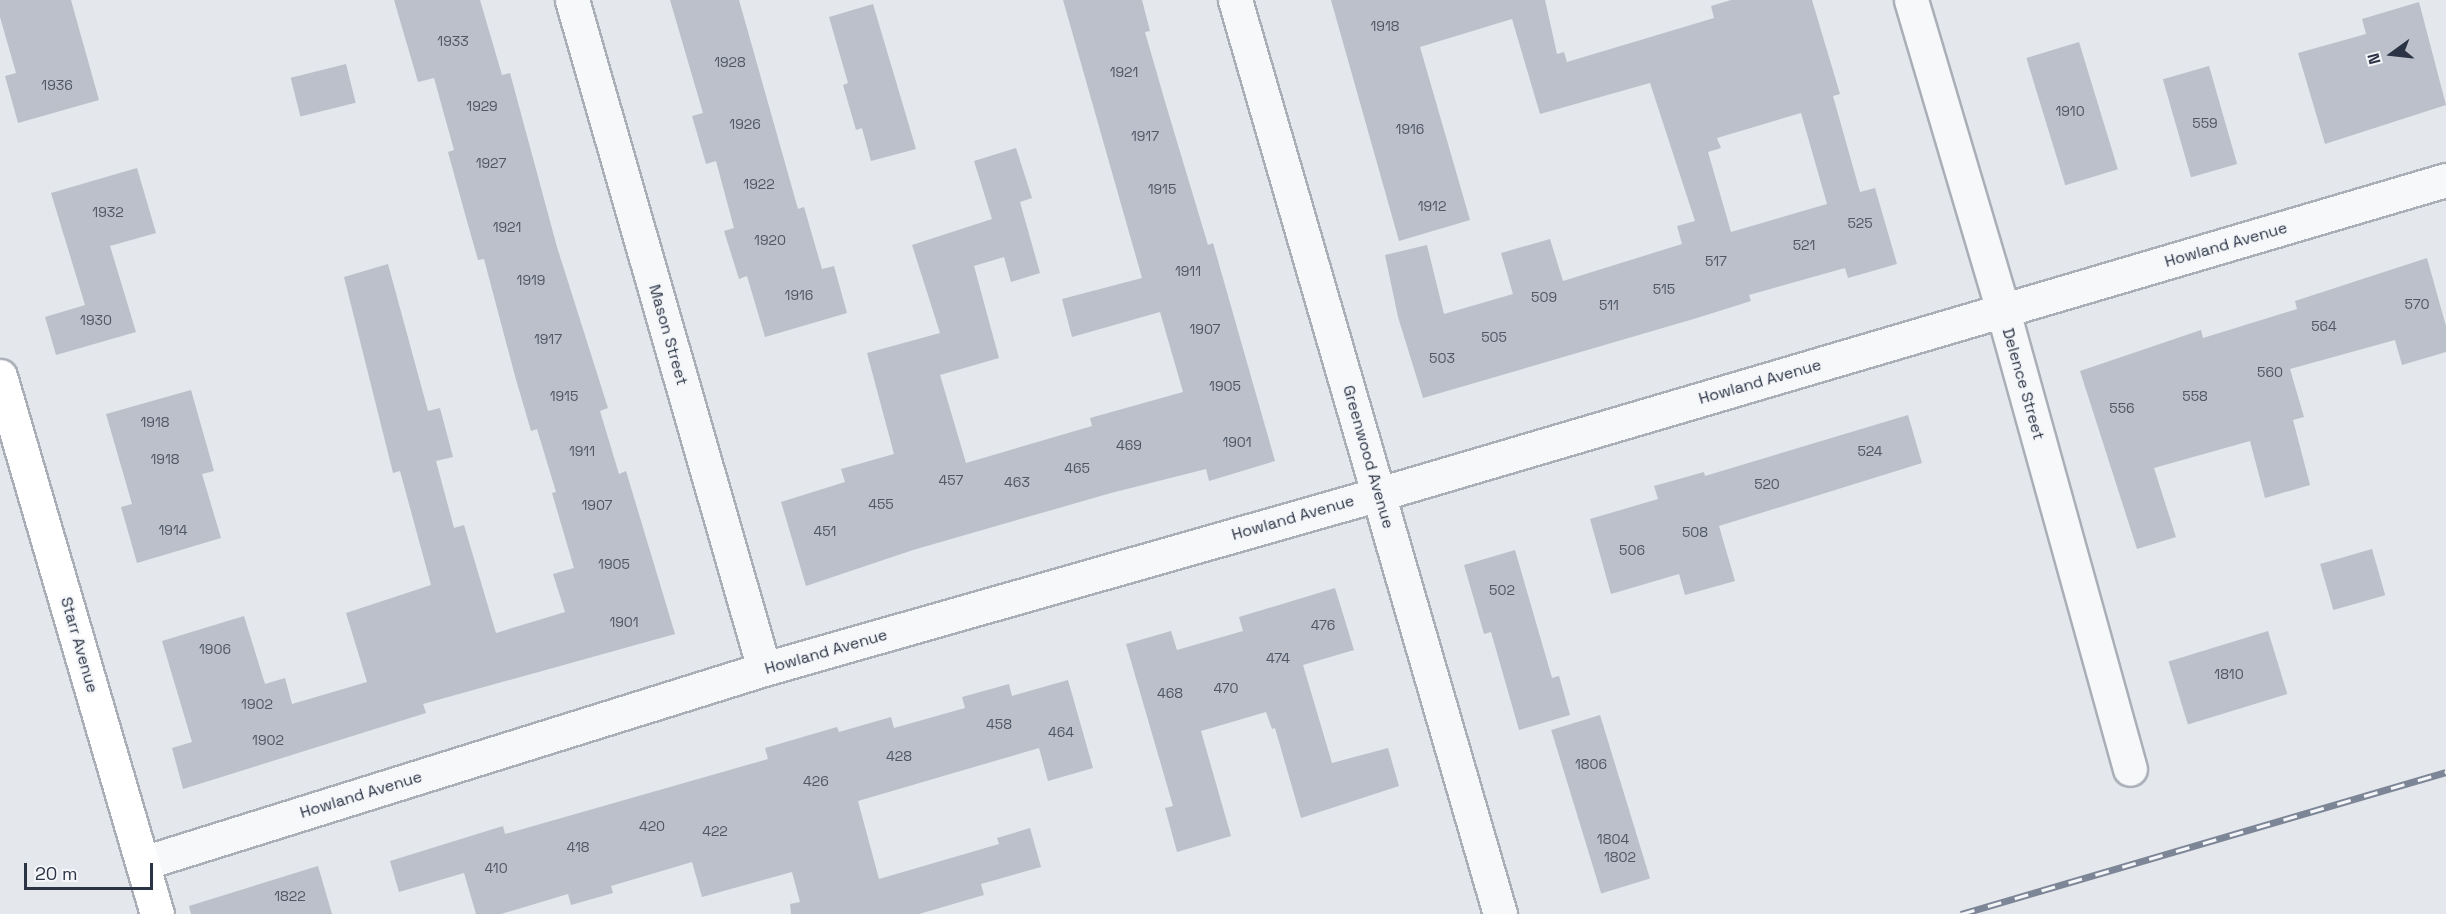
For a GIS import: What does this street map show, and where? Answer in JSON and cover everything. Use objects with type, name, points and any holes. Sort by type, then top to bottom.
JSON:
[{"type":"main road","name":"Starr Avenue","points":[[0,376],[157,914]]},
{"type":"street","name":"Mason Street","points":[[572,0],[764,669]]},
{"type":"street","name":"Greenwood Avenue","points":[[1236,0],[1500,914]]},
{"type":"street","name":"Delence Street","points":[[1911,0],[2003,311],[2130,769]]},
{"type":"street","name":"Howland Avenue","points":[[142,863],[764,669],[1379,494],[2446,180]]},
{"type":"building","points":[[0,0],[71,0],[99,100],[18,123],[5,76],[16,73],[0,17]]},
{"type":"building","points":[[394,0],[480,0],[502,75],[510,73],[557,247],[608,408],[600,411],[619,474],[626,471],[675,634],[423,704],[426,713],[183,789],[172,748],[192,742],[162,641],[244,616],[265,684],[285,678],[292,704],[367,682],[346,613],[431,585],[400,471],[393,473],[344,277],[388,264],[428,411],[440,408],[453,457],[436,461],[454,528],[464,525],[496,633],[565,612],[553,574],[574,568],[552,493],[556,492],[537,429],[531,431],[484,259],[478,260],[448,152],[454,150],[434,78],[418,82]]},
{"type":"building","points":[[670,0],[739,0],[798,209],[804,207],[822,269],[834,266],[847,313],[765,337],[747,276],[739,279],[724,231],[734,228],[716,161],[706,164],[692,116],[703,113]]},
{"type":"building","points":[[1063,0],[1142,0],[1150,31],[1145,32],[1166,105],[1208,245],[1213,243],[1275,461],[1209,481],[1206,469],[1111,493],[913,550],[806,586],[781,502],[845,482],[841,469],[894,454],[867,353],[940,333],[912,245],[992,219],[974,161],[1016,148],[1032,198],[1020,202],[1040,273],[1011,282],[1004,257],[974,266],[999,358],[940,375],[966,463],[1092,426],[1090,418],[1183,392],[1160,312],[1072,337],[1062,299],[1142,278]]},
{"type":"building","points":[[1331,0],[1545,0],[1557,54],[1564,52],[1567,62],[1714,18],[1711,6],[1731,0],[1812,0],[1840,94],[1833,96],[1860,192],[1875,188],[1897,264],[1848,278],[1845,268],[1749,295],[1751,301],[1423,398],[1398,317],[1385,255],[1427,245],[1444,314],[1513,294],[1501,253],[1550,239],[1563,281],[1682,244],[1677,226],[1695,221],[1650,83],[1540,114],[1512,19],[1420,47],[1470,220],[1399,241]],"holes":[[[1801,113],[1827,204],[1731,232],[1708,152],[1721,148],[1717,138]]]},
{"type":"building","points":[[2419,2],[2446,105],[2325,144],[2298,53],[2366,34],[2362,19]]},
{"type":"building","points":[[873,4],[916,149],[871,161],[862,128],[856,130],[843,85],[848,83],[829,17]]},
{"type":"building","points":[[2079,42],[2118,169],[2065,185],[2026,58]]},
{"type":"building","points":[[346,64],[356,103],[300,117],[291,78]]},
{"type":"building","points":[[2209,66],[2237,164],[2191,177],[2163,79]]},
{"type":"building","points":[[137,168],[156,233],[110,246],[136,332],[56,355],[45,317],[85,305],[51,193]]},
{"type":"building","points":[[2427,258],[2446,326],[2446,352],[2402,365],[2395,340],[2290,369],[2304,417],[2293,420],[2310,485],[2265,498],[2250,441],[2154,468],[2176,537],[2137,549],[2080,371],[2201,330],[2203,338],[2297,309],[2295,301]]},
{"type":"building","points":[[191,390],[214,471],[202,474],[221,538],[137,563],[121,507],[132,504],[106,414]]},
{"type":"building","points":[[1908,415],[1922,463],[1719,526],[1735,581],[1685,595],[1679,574],[1611,594],[1590,519],[1658,499],[1654,486],[1704,472],[1705,476]]},
{"type":"building","points":[[2372,549],[2385,595],[2333,610],[2320,564]]},
{"type":"building","points":[[1515,550],[1552,678],[1559,676],[1570,715],[1519,730],[1491,632],[1484,634],[1464,565]]},
{"type":"building","points":[[1335,588],[1354,650],[1303,665],[1332,763],[1388,748],[1399,786],[1301,818],[1275,728],[1272,729],[1266,712],[1201,731],[1231,836],[1177,852],[1165,808],[1173,806],[1126,644],[1171,631],[1177,650],[1243,631],[1239,617]]},
{"type":"building","points":[[2268,631],[2287,694],[2188,725],[2169,661]]},
{"type":"building","points":[[1068,680],[1093,768],[1048,781],[1039,748],[858,801],[879,879],[999,844],[997,838],[1030,828],[1041,867],[981,884],[984,895],[919,914],[791,914],[790,904],[800,902],[792,872],[702,897],[692,862],[611,886],[613,893],[571,905],[568,894],[501,914],[476,914],[464,873],[399,892],[390,861],[503,826],[505,834],[768,759],[765,748],[837,727],[839,732],[891,717],[894,728],[965,708],[962,697],[1009,684],[1012,696]]},
{"type":"building","points":[[1600,715],[1650,879],[1601,893],[1551,730]]},
{"type":"building","points":[[318,866],[332,914],[191,914],[189,906]]},
{"type":"railway","points":[[1961,914],[2446,772]]}]
